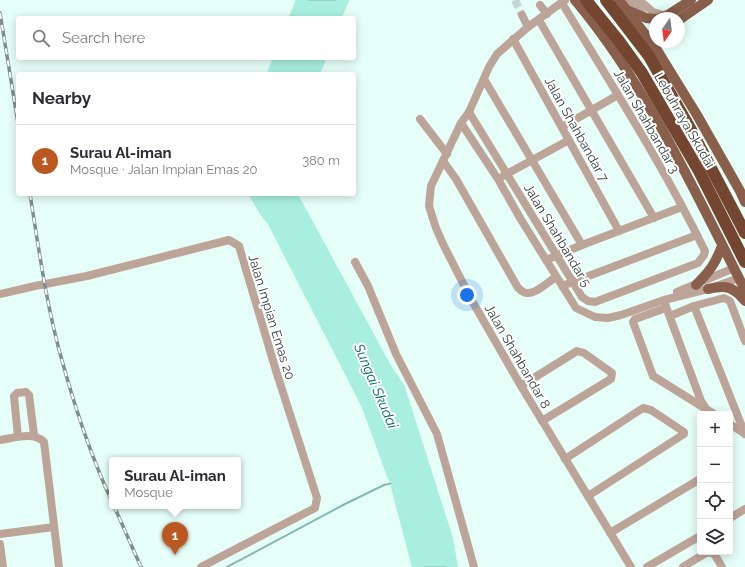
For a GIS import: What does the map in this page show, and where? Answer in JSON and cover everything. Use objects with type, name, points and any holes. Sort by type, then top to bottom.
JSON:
[{"type":"highway","name":"Lebuhraya Skudai","points":[[606,0],[649,56],[691,130],[745,233]]},
{"type":"highway","name":"Lebuhraya Skudai","points":[[590,4],[642,73],[699,171],[745,263]]},
{"type":"main road","points":[[575,0],[632,78],[659,123],[722,246],[734,268],[742,277],[745,290]]},
{"type":"main road","points":[[619,0],[649,36]]},
{"type":"main road","points":[[673,12],[691,0]]},
{"type":"main road","points":[[676,12],[700,0]]},
{"type":"main road","points":[[685,16],[708,0]]},
{"type":"main road","points":[[627,10],[649,18]]},
{"type":"main road","points":[[659,48],[745,202]]},
{"type":"main road","points":[[699,200],[715,218],[726,222],[731,222],[736,220],[742,213],[743,203],[740,191]]},
{"type":"main road","points":[[696,285],[710,271],[722,246]]},
{"type":"main road","points":[[734,268],[745,263]]},
{"type":"main road","points":[[708,288],[723,286],[731,288],[745,301]]},
{"type":"street","points":[[630,0],[649,17]]},
{"type":"street","points":[[639,0],[653,12]]},
{"type":"street","name":"Jalan Shahbandar 8","points":[[564,1],[528,27],[497,54],[431,186],[429,206],[431,215],[456,272],[521,386],[631,567]]},
{"type":"street","name":"Jalan Shahbandar 3","points":[[564,1],[682,207],[705,251],[704,255]]},
{"type":"street","points":[[540,5],[547,14]]},
{"type":"street","points":[[522,15],[528,27]]},
{"type":"street","points":[[539,20],[654,218]]},
{"type":"street","name":"Jalan Shahbandar 7","points":[[513,40],[619,231]]},
{"type":"street","points":[[484,79],[582,245]]},
{"type":"street","points":[[562,127],[618,95]]},
{"type":"street","name":"Jalan Shahbandar 5","points":[[469,112],[582,297],[588,301],[595,302],[693,266],[698,263],[704,255]]},
{"type":"street","points":[[420,119],[445,158],[518,288],[528,294],[537,290],[556,277]]},
{"type":"street","points":[[462,123],[498,179],[576,308],[601,318],[667,308],[694,306],[724,298],[730,301],[745,341]]},
{"type":"street","points":[[498,179],[569,140]]},
{"type":"street","points":[[546,260],[682,207]]},
{"type":"street","points":[[562,286],[697,235]]},
{"type":"street","name":"Jalan Impian Emas 20","points":[[0,294],[87,276],[229,240],[233,241],[238,246],[317,498],[315,508],[201,567]]},
{"type":"street","points":[[355,262],[368,286],[396,354],[438,434],[460,522],[474,567]]},
{"type":"street","points":[[667,308],[676,293],[734,268]]},
{"type":"street","points":[[709,411],[653,376],[634,322],[635,320],[667,308],[708,288],[742,277]]},
{"type":"street","points":[[694,306],[745,434]]},
{"type":"street","points":[[667,308],[701,401],[706,409]]},
{"type":"street","points":[[521,386],[578,351],[584,353],[612,373],[611,379],[542,421]]},
{"type":"street","points":[[18,437],[14,396],[17,393],[26,392],[30,395],[34,435]]},
{"type":"street","points":[[565,459],[642,408],[651,410],[684,432],[684,434],[588,496]]},
{"type":"street","points":[[733,426],[745,434]]},
{"type":"street","points":[[0,440],[34,435],[44,442],[59,567]]},
{"type":"street","points":[[610,533],[697,481]]},
{"type":"street","points":[[733,516],[745,509]]},
{"type":"street","points":[[0,534],[54,527]]},
{"type":"street","points":[[648,567],[697,538]]},
{"type":"street","points":[[0,544],[3,567]]},
{"type":"street","points":[[684,567],[704,554],[711,552],[715,555],[722,567]]},
{"type":"water","points":[[302,0],[343,0],[336,16],[296,16]]},
{"type":"water","points":[[278,60],[319,60],[315,72],[274,72]]},
{"type":"water","name":"Sungai Skudai","points":[[256,196],[292,196],[385,367],[399,388],[447,539],[452,567],[418,567],[396,485],[367,404],[273,221]]},
{"type":"waterway","points":[[296,16],[302,0]]},
{"type":"waterway","points":[[336,16],[343,0]]},
{"type":"waterway","points":[[274,72],[278,60]]},
{"type":"waterway","points":[[315,72],[319,60]]},
{"type":"waterway","points":[[256,196],[273,221],[367,404],[394,478]]},
{"type":"waterway","name":"Sungai Skudai","points":[[292,196],[385,367],[399,388],[447,539],[452,567]]},
{"type":"waterway","points":[[227,567],[345,504],[384,485],[397,482]]},
{"type":"waterway","points":[[397,487],[418,567]]},
{"type":"tunnel","points":[[515,0],[522,15]]},
{"type":"railway","points":[[0,13],[16,111]]},
{"type":"railway","points":[[30,196],[44,280],[57,343],[73,399],[109,495]]},
{"type":"railway","points":[[115,509],[141,567]]},
{"type":"place","name":"Surau Al-iman","points":[[175,555]]}]
